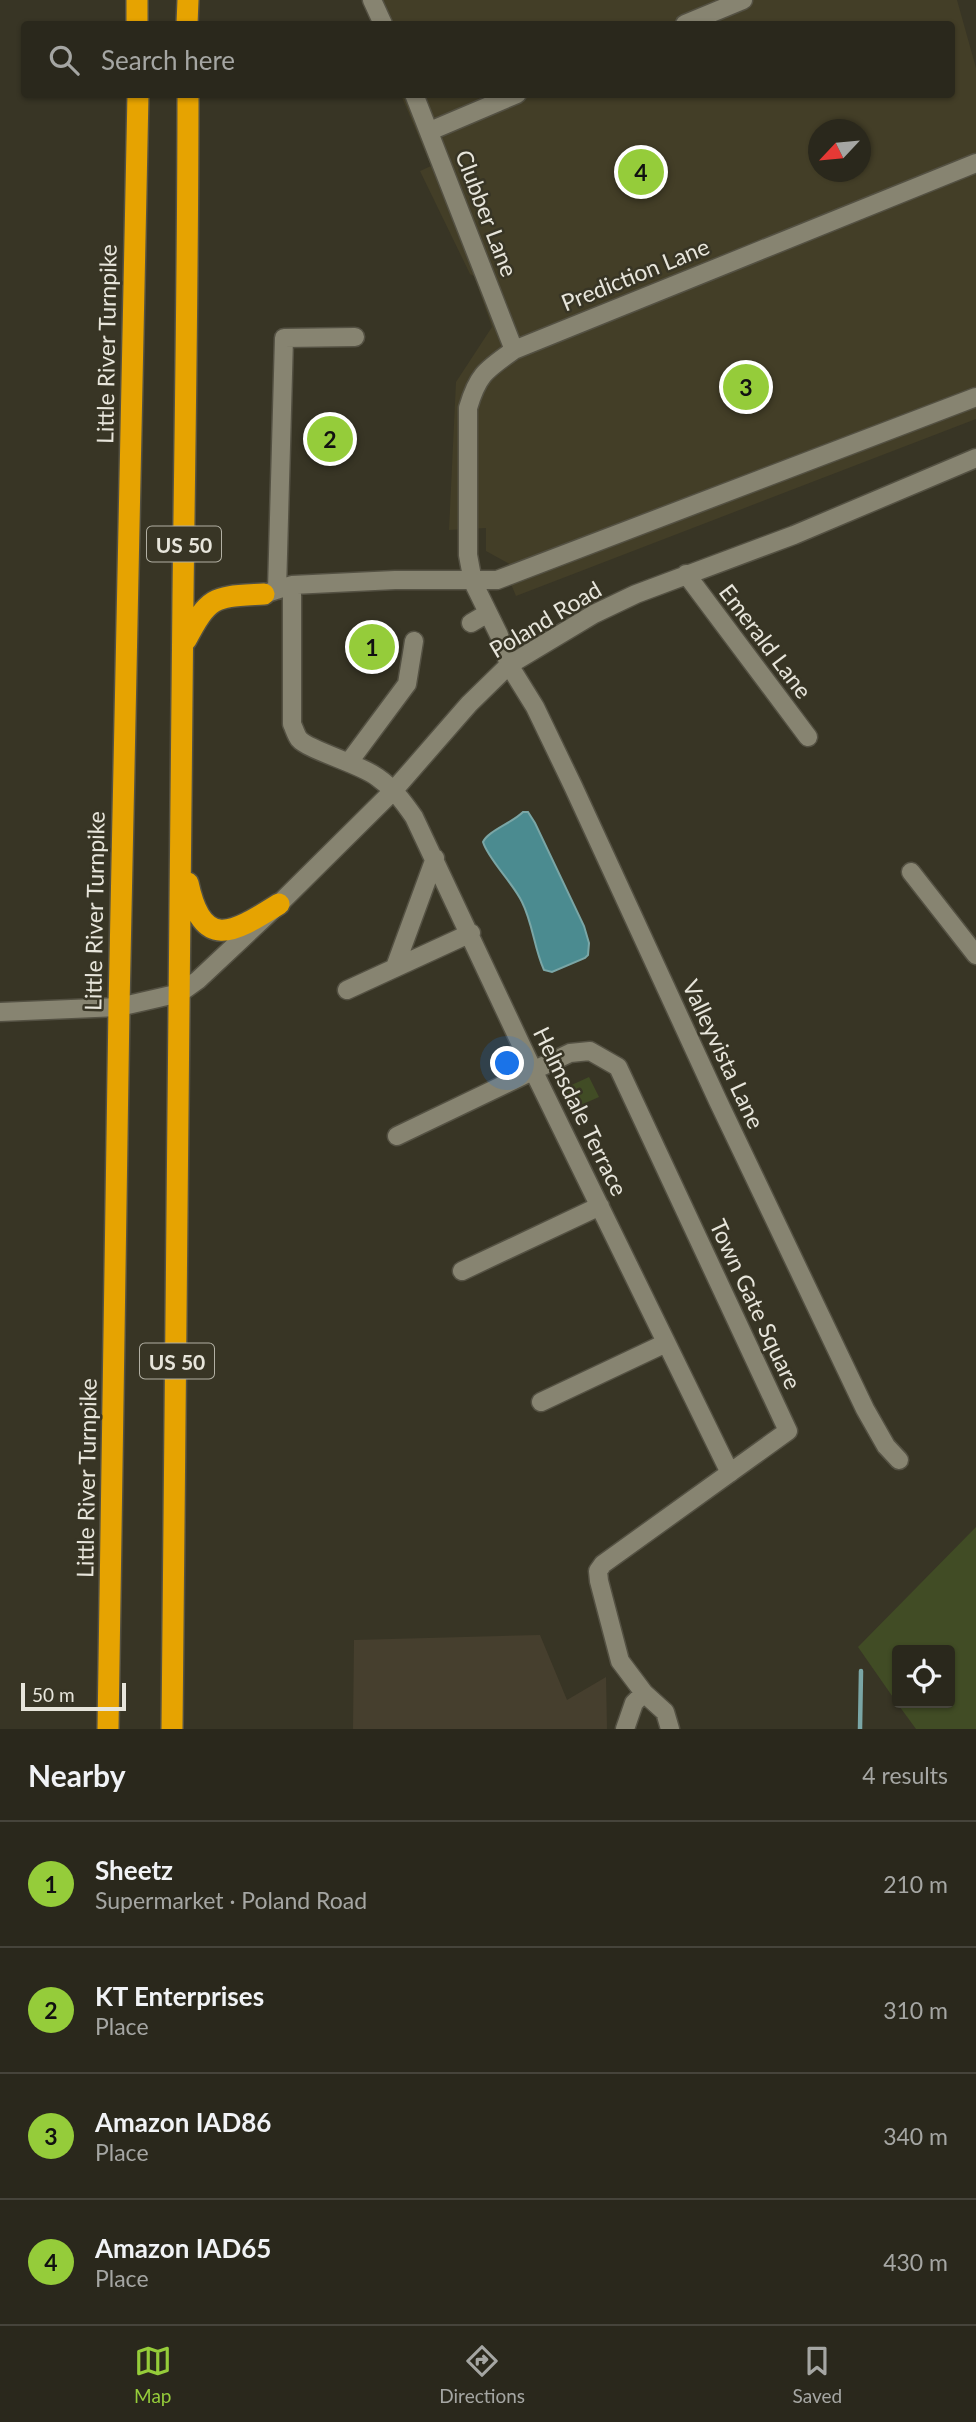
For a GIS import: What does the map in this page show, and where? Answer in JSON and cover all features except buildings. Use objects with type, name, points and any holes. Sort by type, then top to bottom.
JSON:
[{"type":"highway","points":[[137,0],[137,21]]},
{"type":"highway","points":[[187,21],[188,0]]},
{"type":"highway","name":"Little River Turnpike","points":[[108,1729],[119,1007],[138,98]]},
{"type":"highway","name":"US 50","points":[[172,1729],[178,1346],[188,98]]},
{"type":"highway","points":[[183,645],[198,617],[212,601],[223,596],[278,590]]},
{"type":"highway","points":[[181,835],[191,900],[206,924],[219,930],[235,929],[279,904]]},
{"type":"street","points":[[372,0],[382,21]]},
{"type":"street","points":[[692,21],[743,0]]},
{"type":"street","name":"Clubber Lane","points":[[416,98],[514,349]]},
{"type":"street","points":[[430,131],[508,98]]},
{"type":"street","name":"Prediction Lane","points":[[488,613],[469,568],[468,408],[475,385],[488,369],[514,349],[976,163]]},
{"type":"street","name":"Helmsdale Terrace","points":[[355,337],[284,338],[278,590],[292,724],[298,738],[308,746],[377,776],[394,790],[414,817],[471,933],[533,1070],[730,1473]]},
{"type":"street","points":[[278,590],[395,580],[497,580],[976,397]]},
{"type":"street","name":"Poland Road","points":[[0,1012],[119,1007],[180,993],[198,980],[279,904],[394,790],[469,704],[509,664],[594,614],[686,574],[806,530],[976,458]]},
{"type":"street","name":"Emerald Lane","points":[[686,574],[808,737]]},
{"type":"street","points":[[471,623],[488,613]]},
{"type":"street","name":"Valleyvista Lane","points":[[488,613],[509,664],[535,707],[573,786],[718,1101],[869,1418],[886,1446],[899,1460]]},
{"type":"street","points":[[349,762],[407,684],[414,641]]},
{"type":"street","points":[[395,967],[435,858]]},
{"type":"street","points":[[911,872],[976,955]]},
{"type":"street","points":[[347,990],[471,933]]},
{"type":"street","name":"Town Gate Square","points":[[533,1070],[570,1053],[590,1051],[618,1068],[788,1431],[603,1564],[598,1571],[617,1654],[644,1693]]},
{"type":"street","points":[[397,1136],[533,1070]]},
{"type":"street","points":[[462,1271],[600,1206]]},
{"type":"street","points":[[541,1402],[666,1343]]},
{"type":"street","points":[[625,1729],[634,1703],[644,1693],[665,1712],[670,1729]]},
{"type":"shaded area","points":[[362,0],[957,0],[976,68],[976,419],[516,596],[511,584],[519,581],[513,566],[486,551],[486,528],[449,530],[456,382],[492,327],[474,276],[470,274],[420,171],[431,166],[402,98],[955,98],[955,21],[371,21]]},
{"type":"shaded area","points":[[540,1635],[567,1700],[606,1677],[607,1729],[353,1729],[354,1640]]},
{"type":"green space","points":[[589,1077],[599,1097],[574,1108],[565,1088]]},
{"type":"green space","points":[[976,1527],[976,1729],[916,1729],[901,1708],[955,1708],[955,1645],[892,1645],[892,1696],[858,1647]]},
{"type":"water","points":[[523,812],[528,812],[535,823],[584,926],[589,943],[588,955],[585,958],[552,972],[544,970],[522,902],[483,842],[490,834]]},
{"type":"waterway","points":[[860,1729],[861,1671]]},
{"type":"place","name":"Amazon IAD65","points":[[641,172]]},
{"type":"place","name":"Amazon IAD86","points":[[746,387]]},
{"type":"place","name":"KT Enterprises","points":[[330,439]]},
{"type":"place","name":"Sheetz","points":[[372,647]]}]
